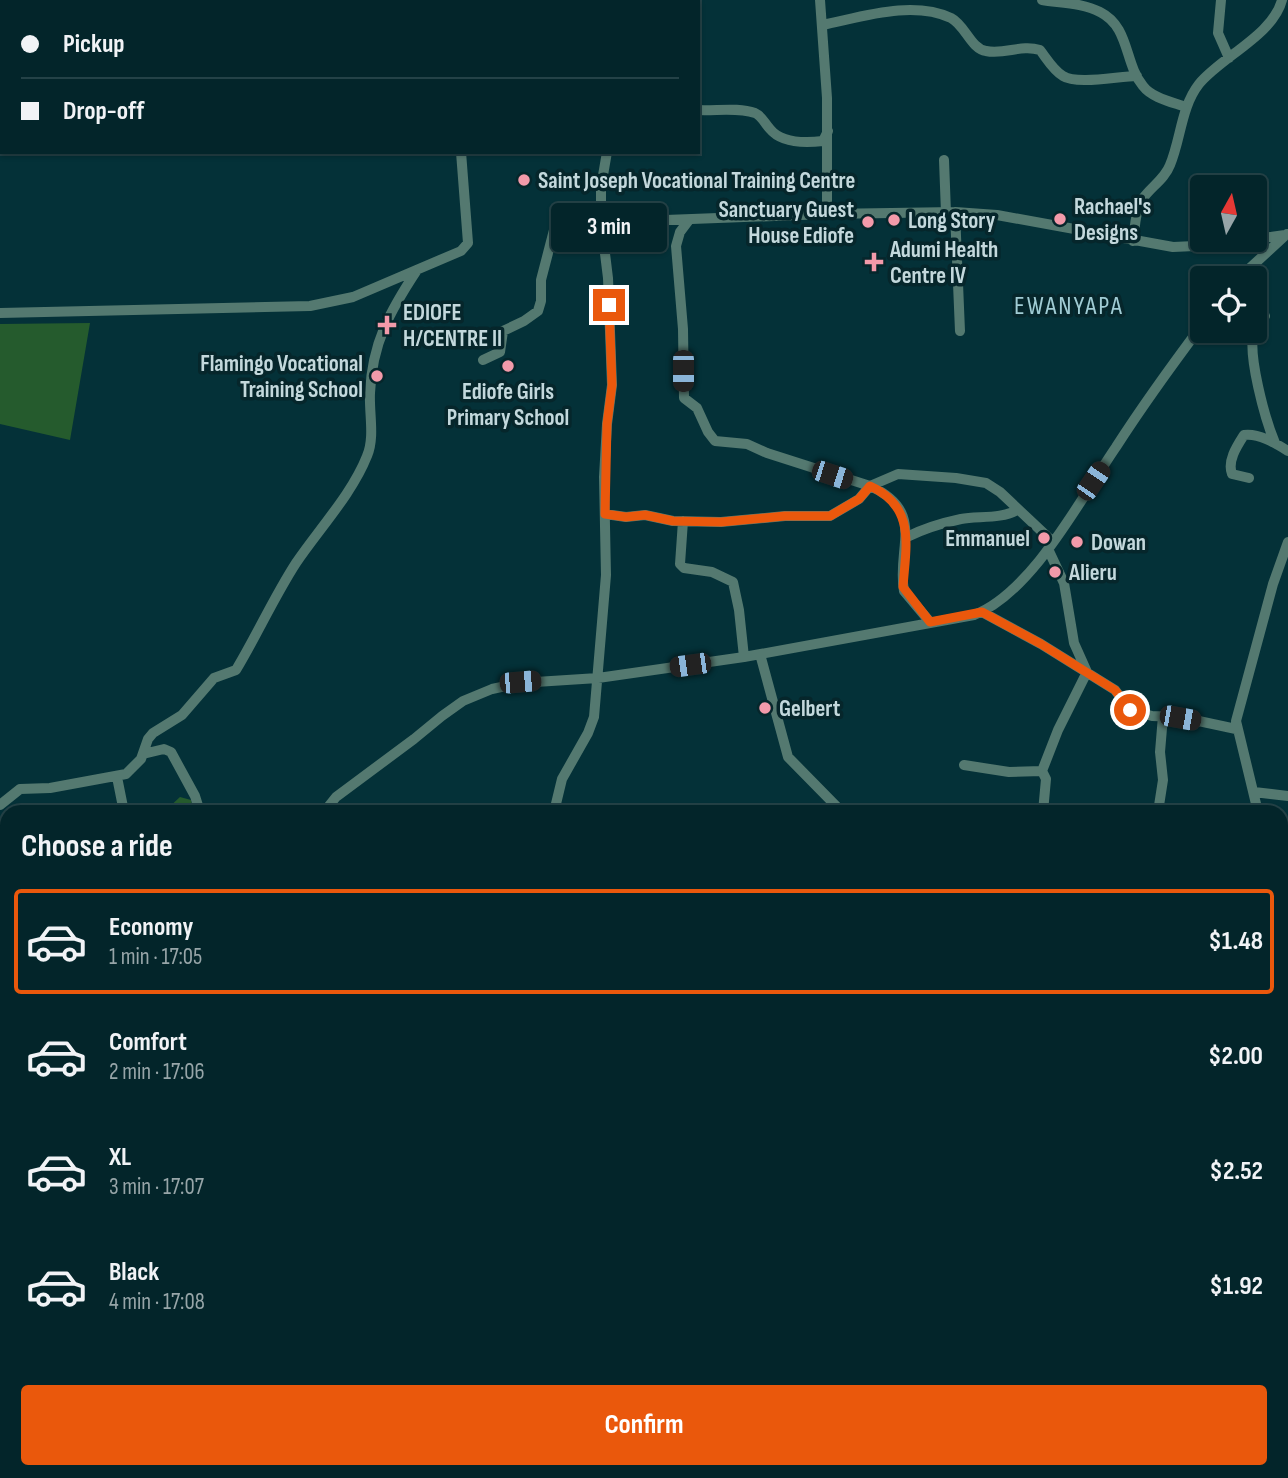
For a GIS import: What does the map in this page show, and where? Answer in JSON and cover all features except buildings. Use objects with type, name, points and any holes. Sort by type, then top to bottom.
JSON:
[{"type":"street","points":[[820,0],[828,130],[827,214]]},
{"type":"street","points":[[1042,0],[1102,12],[1124,37],[1143,87],[1153,94],[1186,107]]},
{"type":"street","points":[[1221,0],[1218,33],[1229,58]]},
{"type":"street","points":[[1133,241],[1140,203],[1166,174],[1186,107],[1199,85],[1253,39],[1280,9],[1282,0]]},
{"type":"street","points":[[822,25],[896,10],[929,13],[954,20],[983,51],[1020,47],[1040,50],[1057,72],[1067,79],[1137,76]]},
{"type":"street","points":[[700,110],[755,113],[773,133],[788,140],[823,141],[828,130]]},
{"type":"street","points":[[0,313],[310,306],[353,297],[461,251],[468,243],[461,154]]},
{"type":"street","points":[[556,805],[565,770],[590,728],[598,678],[606,575],[607,424],[612,372],[608,278],[601,221],[601,187],[607,154]]},
{"type":"street","points":[[944,160],[951,212],[960,331]]},
{"type":"street","points":[[484,360],[500,352],[503,331],[524,321],[538,310],[541,280],[556,226],[601,221],[951,212],[996,215],[1133,241],[1190,248]]},
{"type":"street","points":[[689,219],[680,232],[676,246],[683,329],[683,392],[687,402],[697,408],[715,441],[747,444],[883,492],[903,519],[907,537],[903,587],[930,622]]},
{"type":"street","points":[[1267,238],[1288,234]]},
{"type":"street","points":[[1252,266],[1288,234]]},
{"type":"street","points":[[0,805],[20,789],[50,788],[117,777],[132,768],[143,754],[148,738],[182,715],[214,678],[236,670],[296,563],[311,545],[368,455],[371,441],[369,394],[378,348],[391,310],[417,270]]},
{"type":"street","points":[[330,805],[342,792],[463,701],[492,689],[520,682],[598,678],[744,657],[982,612],[994,606],[1017,587],[1050,546],[1190,342]]},
{"type":"street","points":[[1251,343],[1267,423],[1275,443]]},
{"type":"street","points":[[1249,478],[1237,477],[1230,469],[1232,458],[1244,435],[1275,443],[1288,451]]},
{"type":"street","points":[[605,514],[721,522],[785,516],[830,516],[859,499],[870,486],[898,474],[986,483],[1000,492],[1050,546],[1064,583],[1074,643],[1087,672]]},
{"type":"street","points":[[907,537],[926,528],[963,519],[1009,514],[1017,510]]},
{"type":"street","points":[[683,521],[680,564],[684,568],[712,572],[733,582],[744,657]]},
{"type":"street","points":[[1257,805],[1236,729],[1237,713],[1285,560],[1288,542]]},
{"type":"street","points":[[982,612],[1115,690],[1130,710],[1236,729]]},
{"type":"street","points":[[760,654],[788,757],[835,805]]},
{"type":"street","points":[[1044,805],[1046,779],[1042,771],[1058,730],[1087,672]]},
{"type":"street","points":[[1159,805],[1163,780],[1160,752],[1163,716]]},
{"type":"street","points":[[143,754],[164,749],[171,752],[198,805]]},
{"type":"street","points":[[964,765],[1009,772],[1042,771]]},
{"type":"street","points":[[117,777],[123,805]]},
{"type":"street","points":[[1254,792],[1288,796]]},
{"type":"green space","points":[[90,323],[70,440],[0,424],[0,324]]},
{"type":"green space","points":[[180,797],[191,800],[192,805],[171,805]]},
{"type":"place","name":"Saint Joseph Vocational Training Centre","points":[[524,180]]},
{"type":"place","name":"Rachael's Designs","points":[[1060,219]]},
{"type":"place","name":"Long Story","points":[[894,220]]},
{"type":"place","name":"Sanctuary Guest House Ediofe","points":[[868,222]]},
{"type":"place","name":"Adumi Health Centre IV","points":[[874,262]]},
{"type":"place","name":"EDIOFE H/CENTRE II","points":[[387,325]]},
{"type":"place","name":"Ediofe Girls Primary School","points":[[508,366]]},
{"type":"place","name":"Flamingo Vocational Training School","points":[[377,376]]},
{"type":"place","name":"Emmanuel","points":[[1044,538]]},
{"type":"place","name":"Dowan","points":[[1077,542]]},
{"type":"place","name":"Alieru","points":[[1055,572]]},
{"type":"place","name":"Gelbert","points":[[765,708]]},
{"type":"district","name":"EWANYAPA","points":[[1069,305]]},
{"type":"route","points":[[609,305],[612,385],[604,477],[605,514],[626,517],[645,515],[673,521],[721,522],[785,516],[830,516],[859,499],[870,486],[883,492],[893,502],[903,519],[907,537],[904,591],[930,622],[982,612],[1041,644],[1115,690],[1130,710]]}]
